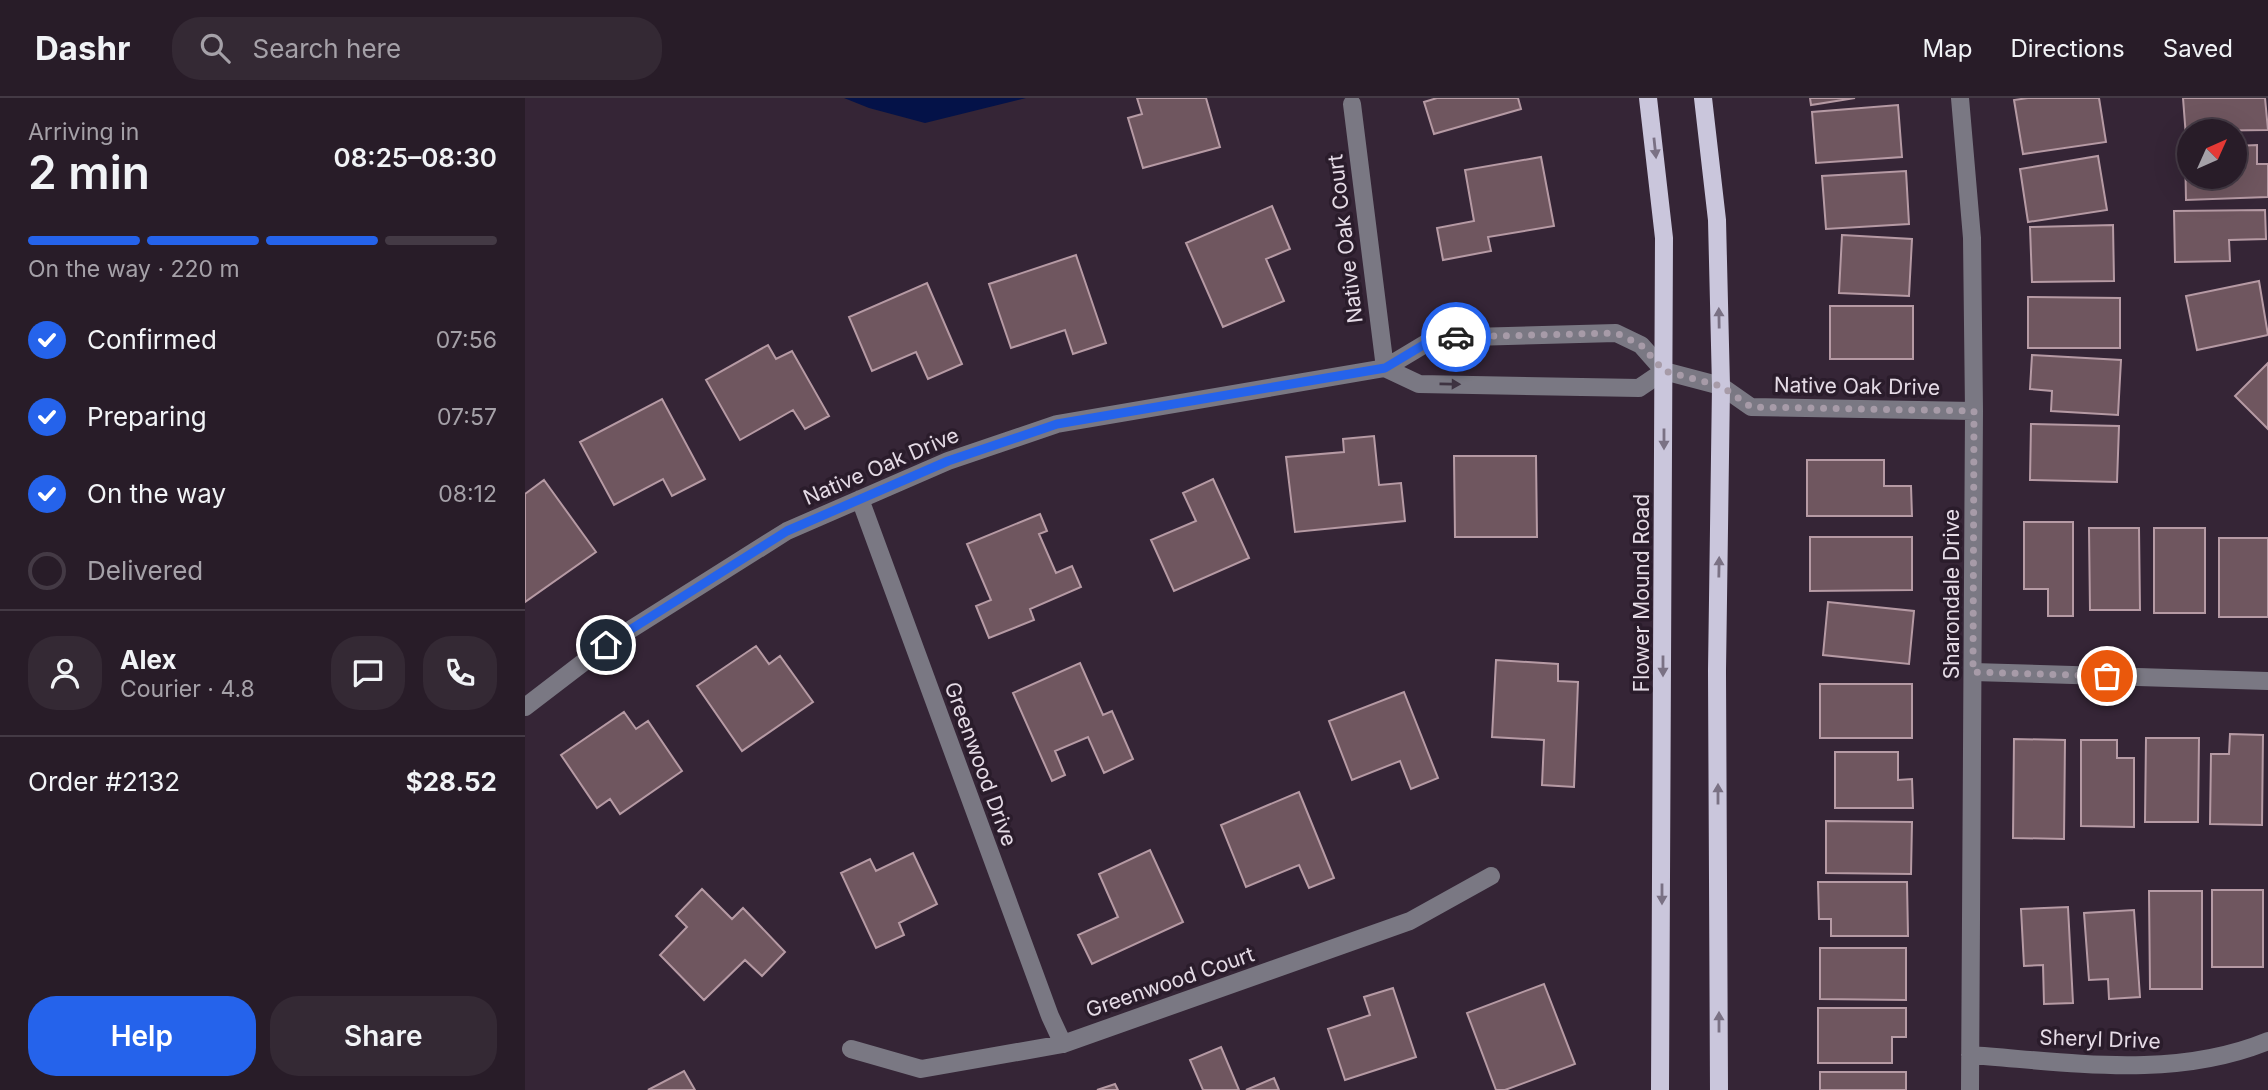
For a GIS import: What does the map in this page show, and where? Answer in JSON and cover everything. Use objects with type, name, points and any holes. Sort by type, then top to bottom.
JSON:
[{"type":"main road","name":"Flower Mound Road","points":[[1648,98],[1664,238],[1660,1090]]},
{"type":"main road","points":[[1703,98],[1717,220],[1721,386],[1717,671],[1720,1090]]},
{"type":"street","name":"Sharondale Drive","points":[[1960,98],[1972,238],[1974,411],[1970,1090]]},
{"type":"street","name":"Native Oak Court","points":[[1352,104],[1385,368]]},
{"type":"street","name":"Native Oak Drive","points":[[525,707],[606,645],[787,531],[948,461],[1057,424],[1385,368],[1435,338],[1616,333],[1641,345],[1664,371],[1721,386],[1751,407],[1974,411]]},
{"type":"street","points":[[1385,368],[1419,384],[1639,388],[1664,371]]},
{"type":"street","name":"Greenwood Drive","points":[[860,499],[1040,990],[1063,1044]]},
{"type":"street","points":[[1973,672],[2268,681]]},
{"type":"street","name":"Greenwood Court","points":[[851,1049],[921,1069],[1063,1044],[1410,921],[1491,876]]},
{"type":"street","name":"Sheryl Drive","points":[[1970,1055],[2146,1067],[2202,1060],[2268,1041]]},
{"type":"shaded area","points":[[844,98],[1026,98],[925,123],[869,108]]},
{"type":"building","points":[[1137,98],[1206,98],[1220,147],[1143,168],[1128,118],[1142,114]]},
{"type":"building","points":[[1437,98],[1518,98],[1521,109],[1434,134],[1424,102]]},
{"type":"building","points":[[1810,98],[1855,98],[1811,105]]},
{"type":"building","points":[[2099,98],[2106,142],[2023,154],[2014,100]]},
{"type":"building","points":[[2183,98],[2265,98],[2268,130],[2247,130],[2247,119],[2185,119]]},
{"type":"building","points":[[1898,105],[1902,157],[1816,163],[1812,112]]},
{"type":"building","points":[[2247,145],[2257,145],[2257,164],[2268,164],[2268,197],[2186,200],[2186,189],[2247,189]]},
{"type":"building","points":[[2098,156],[2107,210],[2028,222],[2020,169]]},
{"type":"building","points":[[1541,157],[1554,226],[1488,237],[1491,251],[1443,260],[1437,228],[1474,221],[1465,170]]},
{"type":"building","points":[[1906,171],[1909,224],[1826,229],[1822,176]]},
{"type":"building","points":[[1272,206],[1290,249],[1266,259],[1284,301],[1223,327],[1186,243]]},
{"type":"building","points":[[2265,210],[2266,239],[2229,240],[2230,261],[2175,262],[2174,211]]},
{"type":"building","points":[[2113,225],[2114,281],[2032,282],[2030,227]]},
{"type":"building","points":[[1842,235],[1912,239],[1909,296],[1839,293]]},
{"type":"building","points":[[1076,255],[1106,343],[1073,354],[1065,330],[1011,348],[989,284]]},
{"type":"building","points":[[2259,281],[2268,335],[2197,350],[2186,296]]},
{"type":"building","points":[[927,283],[962,364],[928,379],[916,352],[872,371],[849,317]]},
{"type":"building","points":[[2028,297],[2120,298],[2120,348],[2028,348]]},
{"type":"building","points":[[1830,306],[1913,306],[1913,359],[1830,359]]},
{"type":"building","points":[[768,345],[776,359],[792,351],[829,416],[805,429],[793,410],[740,440],[706,380]]},
{"type":"building","points":[[2032,355],[2121,360],[2118,415],[2051,411],[2052,391],[2030,389]]},
{"type":"building","points":[[2268,363],[2268,429],[2235,396]]},
{"type":"building","points":[[662,399],[705,479],[672,496],[663,479],[614,505],[580,442]]},
{"type":"building","points":[[2031,424],[2119,426],[2117,482],[2030,480]]},
{"type":"building","points":[[1374,436],[1379,485],[1401,483],[1405,521],[1295,532],[1286,457],[1344,452],[1343,439]]},
{"type":"building","points":[[1454,456],[1536,456],[1537,537],[1455,537]]},
{"type":"building","points":[[1807,460],[1884,460],[1884,486],[1911,486],[1912,516],[1807,516]]},
{"type":"building","points":[[1213,479],[1249,558],[1174,591],[1151,540],[1196,521],[1183,493]]},
{"type":"building","points":[[544,480],[596,552],[525,602],[525,494]]},
{"type":"building","points":[[1040,514],[1047,531],[1039,534],[1056,573],[1072,566],[1081,587],[1030,609],[1034,620],[989,638],[976,606],[991,600],[967,544]]},
{"type":"building","points":[[2024,522],[2073,522],[2073,616],[2048,616],[2048,589],[2024,589]]},
{"type":"building","points":[[2089,528],[2139,528],[2140,610],[2090,610]]},
{"type":"building","points":[[2154,528],[2205,528],[2205,613],[2154,613]]},
{"type":"building","points":[[1810,537],[1912,537],[1912,590],[1810,591]]},
{"type":"building","points":[[2219,538],[2268,538],[2268,617],[2219,617]]},
{"type":"building","points":[[1828,602],[1914,611],[1909,664],[1823,655]]},
{"type":"building","points":[[756,646],[769,664],[780,656],[813,702],[742,751],[697,686]]},
{"type":"building","points":[[1496,660],[1558,664],[1558,681],[1578,682],[1574,787],[1542,785],[1544,740],[1492,737]]},
{"type":"building","points":[[1080,663],[1103,715],[1112,711],[1133,759],[1104,773],[1088,737],[1055,751],[1065,775],[1052,781],[1013,693]]},
{"type":"building","points":[[1820,684],[1912,684],[1912,738],[1820,738]]},
{"type":"building","points":[[1404,692],[1438,778],[1411,789],[1400,761],[1352,780],[1329,721]]},
{"type":"building","points":[[624,712],[636,729],[648,721],[682,771],[620,814],[610,799],[597,808],[561,755]]},
{"type":"building","points":[[2230,734],[2263,735],[2262,825],[2210,824],[2211,754],[2229,754]]},
{"type":"building","points":[[2146,738],[2199,738],[2198,822],[2145,822]]},
{"type":"building","points":[[2014,739],[2065,740],[2064,839],[2013,838]]},
{"type":"building","points":[[2081,740],[2117,740],[2117,758],[2134,758],[2134,827],[2081,826]]},
{"type":"building","points":[[1835,752],[1898,752],[1898,780],[1912,779],[1913,808],[1835,808]]},
{"type":"building","points":[[1299,792],[1334,878],[1309,888],[1299,865],[1246,887],[1221,825]]},
{"type":"building","points":[[1826,821],[1912,822],[1911,874],[1826,873]]},
{"type":"building","points":[[1150,850],[1183,922],[1092,964],[1078,935],[1118,917],[1099,874]]},
{"type":"building","points":[[913,853],[937,904],[899,923],[904,935],[876,948],[841,873],[870,859],[876,871]]},
{"type":"building","points":[[1818,882],[1907,882],[1908,936],[1831,936],[1831,919],[1819,919]]},
{"type":"building","points":[[702,889],[732,919],[743,908],[785,952],[762,976],[745,960],[704,1000],[660,955],[687,927],[676,916]]},
{"type":"building","points":[[2212,890],[2263,890],[2263,967],[2212,967]]},
{"type":"building","points":[[2149,891],[2202,891],[2202,989],[2150,989]]},
{"type":"building","points":[[2068,907],[2073,1003],[2044,1004],[2043,965],[2024,966],[2021,909]]},
{"type":"building","points":[[2134,910],[2140,997],[2109,999],[2108,979],[2089,980],[2084,913]]},
{"type":"building","points":[[1820,948],[1906,948],[1906,1000],[1820,999]]},
{"type":"building","points":[[1544,984],[1575,1064],[1505,1090],[1496,1090],[1467,1013]]},
{"type":"building","points":[[1393,988],[1416,1057],[1345,1080],[1328,1029],[1370,1015],[1364,997]]},
{"type":"building","points":[[1818,1008],[1906,1008],[1906,1037],[1892,1037],[1892,1063],[1818,1063]]},
{"type":"building","points":[[1221,1047],[1239,1090],[1203,1090],[1190,1060]]},
{"type":"building","points":[[684,1071],[695,1090],[648,1090]]},
{"type":"building","points":[[1820,1072],[1906,1072],[1906,1090],[1820,1090]]},
{"type":"building","points":[[1274,1078],[1279,1090],[1246,1090]]},
{"type":"building","points":[[1115,1084],[1118,1090],[1097,1090]]},
{"type":"way so far","points":[[1456,337],[1616,333],[1641,345],[1664,371],[1721,386],[1751,407],[1974,411],[1973,672],[2107,676]]},
{"type":"route","points":[[606,645],[787,531],[948,461],[1057,424],[1385,368],[1435,338],[1456,337]]}]
